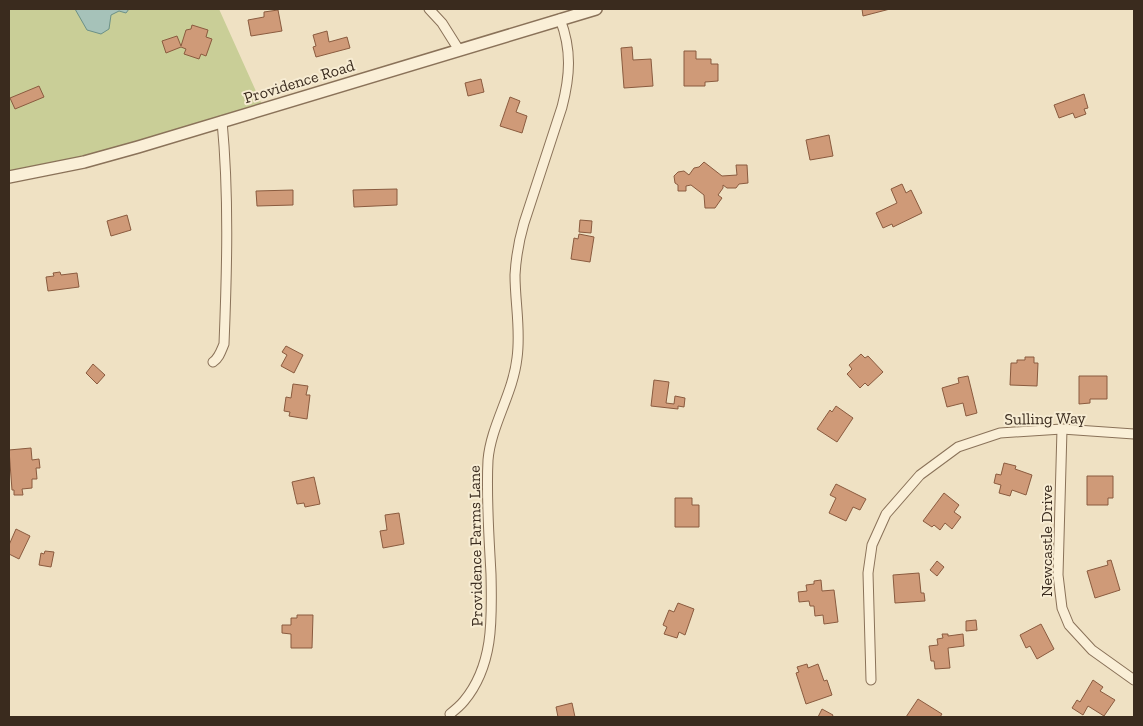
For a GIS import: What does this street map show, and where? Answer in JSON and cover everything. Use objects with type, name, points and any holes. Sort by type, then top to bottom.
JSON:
[{"type":"street","points":[[429,9],[442,23],[459,50]]},
{"type":"street","name":"Providence Road","points":[[9,177],[84,162],[138,147],[459,50],[562,15],[596,9]]},
{"type":"street","name":"Providence Farms Lane","points":[[450,714],[464,701],[474,686],[484,662],[490,639],[492,614],[488,459],[493,436],[512,383],[517,359],[519,336],[515,276],[519,241],[566,92],[569,49],[562,15]]},
{"type":"street","points":[[212,362],[216,360],[224,344],[228,210],[222,121]]},
{"type":"street","name":"Sulling Way","points":[[871,680],[868,573],[872,545],[886,514],[920,475],[958,447],[1000,433],[1062,430],[1134,434]]},
{"type":"street","name":"Newcastle Drive","points":[[1062,430],[1058,575],[1062,608],[1069,625],[1092,650],[1134,680]]},
{"type":"green space","points":[[9,9],[219,9],[264,109],[9,176]]},
{"type":"water","points":[[75,9],[129,9],[126,13],[119,11],[111,15],[109,29],[101,34],[87,30]]},
{"type":"building","points":[[862,9],[890,9],[863,16]]},
{"type":"building","points":[[278,10],[282,31],[251,36],[248,20],[264,17],[264,12]]},
{"type":"building","points":[[192,25],[208,30],[206,37],[212,39],[206,56],[201,54],[199,59],[184,54],[186,49],[181,47],[166,53],[162,41],[177,36],[181,46],[186,30],[191,29]]},
{"type":"building","points":[[327,31],[329,42],[347,37],[350,48],[316,57],[313,47],[316,46],[313,35]]},
{"type":"building","points":[[632,47],[633,60],[651,59],[653,86],[624,88],[621,48]]},
{"type":"building","points":[[684,51],[696,51],[696,59],[711,59],[711,64],[718,64],[718,81],[705,82],[705,86],[684,86]]},
{"type":"building","points":[[481,79],[484,92],[468,96],[465,83]]},
{"type":"building","points":[[39,86],[44,97],[15,109],[10,98]]},
{"type":"building","points":[[1084,94],[1088,108],[1084,109],[1086,114],[1075,118],[1073,113],[1059,118],[1054,105]]},
{"type":"building","points":[[510,97],[520,101],[516,112],[527,116],[522,133],[500,126]]},
{"type":"building","points":[[829,135],[833,156],[810,160],[806,140]]},
{"type":"building","points":[[704,162],[722,176],[737,175],[736,165],[747,165],[748,183],[739,184],[736,188],[727,188],[723,185],[718,195],[722,198],[715,208],[705,208],[704,195],[691,185],[686,186],[686,191],[678,191],[678,185],[675,183],[674,176],[678,172],[684,171],[689,175],[694,168],[699,167]]},
{"type":"building","points":[[902,184],[906,193],[911,190],[922,213],[893,227],[892,224],[883,228],[876,213],[897,203],[891,189]]},
{"type":"building","points":[[397,189],[397,205],[354,207],[353,190]]},
{"type":"building","points":[[293,190],[293,205],[257,206],[256,191]]},
{"type":"building","points":[[127,215],[131,230],[111,236],[107,221]]},
{"type":"building","points":[[580,220],[592,221],[591,233],[579,232]]},
{"type":"building","points":[[579,234],[594,237],[590,262],[571,259],[574,238],[578,239]]},
{"type":"building","points":[[60,272],[61,275],[77,273],[79,287],[48,291],[46,277],[54,276],[53,273]]},
{"type":"building","points":[[286,346],[303,355],[294,373],[281,366],[287,355],[282,352]]},
{"type":"building","points":[[861,354],[865,358],[868,356],[883,372],[868,386],[865,383],[860,388],[847,374],[852,369],[849,365]]},
{"type":"building","points":[[1025,357],[1034,357],[1034,363],[1038,363],[1037,386],[1010,385],[1011,363],[1017,363],[1017,360],[1025,360]]},
{"type":"building","points":[[93,364],[105,375],[97,384],[86,373]]},
{"type":"building","points":[[968,376],[977,413],[966,416],[963,403],[947,407],[942,388],[959,383],[958,378]]},
{"type":"building","points":[[1079,376],[1107,376],[1107,399],[1090,399],[1090,403],[1079,404]]},
{"type":"building","points":[[654,380],[669,382],[666,403],[674,404],[675,396],[685,398],[684,407],[678,406],[678,409],[651,406]]},
{"type":"building","points":[[293,384],[308,386],[306,395],[310,395],[307,419],[289,416],[290,412],[284,411],[286,397],[291,398]]},
{"type":"building","points":[[836,406],[853,418],[837,442],[817,429],[830,410],[832,412]]},
{"type":"building","points":[[31,448],[32,460],[39,459],[40,468],[36,468],[37,479],[32,479],[32,488],[22,489],[23,495],[14,495],[9,450]]},
{"type":"building","points":[[1004,463],[1016,466],[1015,469],[1032,475],[1026,495],[1012,490],[1010,496],[999,493],[1001,485],[994,483],[996,474],[1001,475]]},
{"type":"building","points":[[1087,476],[1113,476],[1113,498],[1108,498],[1108,505],[1087,505]]},
{"type":"building","points":[[314,477],[320,504],[305,507],[304,503],[297,504],[292,482]]},
{"type":"building","points":[[836,484],[866,499],[860,510],[853,507],[846,521],[829,513],[836,498],[830,495]]},
{"type":"building","points":[[944,493],[959,505],[954,512],[961,517],[952,529],[945,523],[940,530],[934,525],[932,527],[923,521]]},
{"type":"building","points":[[675,498],[692,498],[692,505],[699,505],[699,527],[675,527]]},
{"type":"building","points":[[399,513],[404,544],[383,548],[380,531],[387,530],[385,515]]},
{"type":"building","points":[[16,529],[30,536],[19,559],[9,554],[9,545]]},
{"type":"building","points":[[45,551],[54,552],[51,567],[39,565],[41,553],[44,554]]},
{"type":"building","points":[[1111,560],[1120,590],[1095,598],[1087,571],[1108,565],[1107,561]]},
{"type":"building","points":[[937,561],[944,567],[937,576],[930,570]]},
{"type":"building","points":[[919,573],[921,593],[924,593],[925,601],[895,603],[893,575]]},
{"type":"building","points":[[821,580],[822,591],[834,590],[838,622],[824,624],[823,615],[815,616],[814,606],[810,606],[809,601],[799,602],[798,592],[807,591],[806,585],[814,584],[814,581]]},
{"type":"building","points":[[678,603],[694,609],[685,635],[679,632],[677,638],[664,634],[667,627],[663,625],[669,610],[674,612]]},
{"type":"building","points":[[297,615],[313,615],[312,648],[291,648],[291,634],[282,633],[282,625],[291,625],[291,618],[297,618]]},
{"type":"building","points":[[976,620],[977,630],[966,631],[966,621]]},
{"type":"building","points":[[1041,624],[1054,649],[1037,659],[1030,646],[1026,648],[1020,635]]},
{"type":"building","points":[[942,634],[948,634],[948,636],[963,634],[964,646],[948,648],[950,668],[935,669],[934,661],[931,661],[929,646],[938,645],[937,639],[943,638]]},
{"type":"building","points":[[807,664],[808,668],[818,664],[824,681],[827,680],[832,695],[806,704],[796,673],[799,672],[797,667]]},
{"type":"building","points":[[1093,680],[1103,687],[1100,691],[1115,700],[1104,716],[1088,706],[1083,715],[1072,708],[1077,700],[1080,702]]},
{"type":"building","points":[[918,699],[942,714],[940,717],[906,717]]},
{"type":"building","points":[[572,703],[575,717],[558,717],[556,707]]},
{"type":"building","points":[[822,709],[833,715],[832,717],[818,717]]}]
